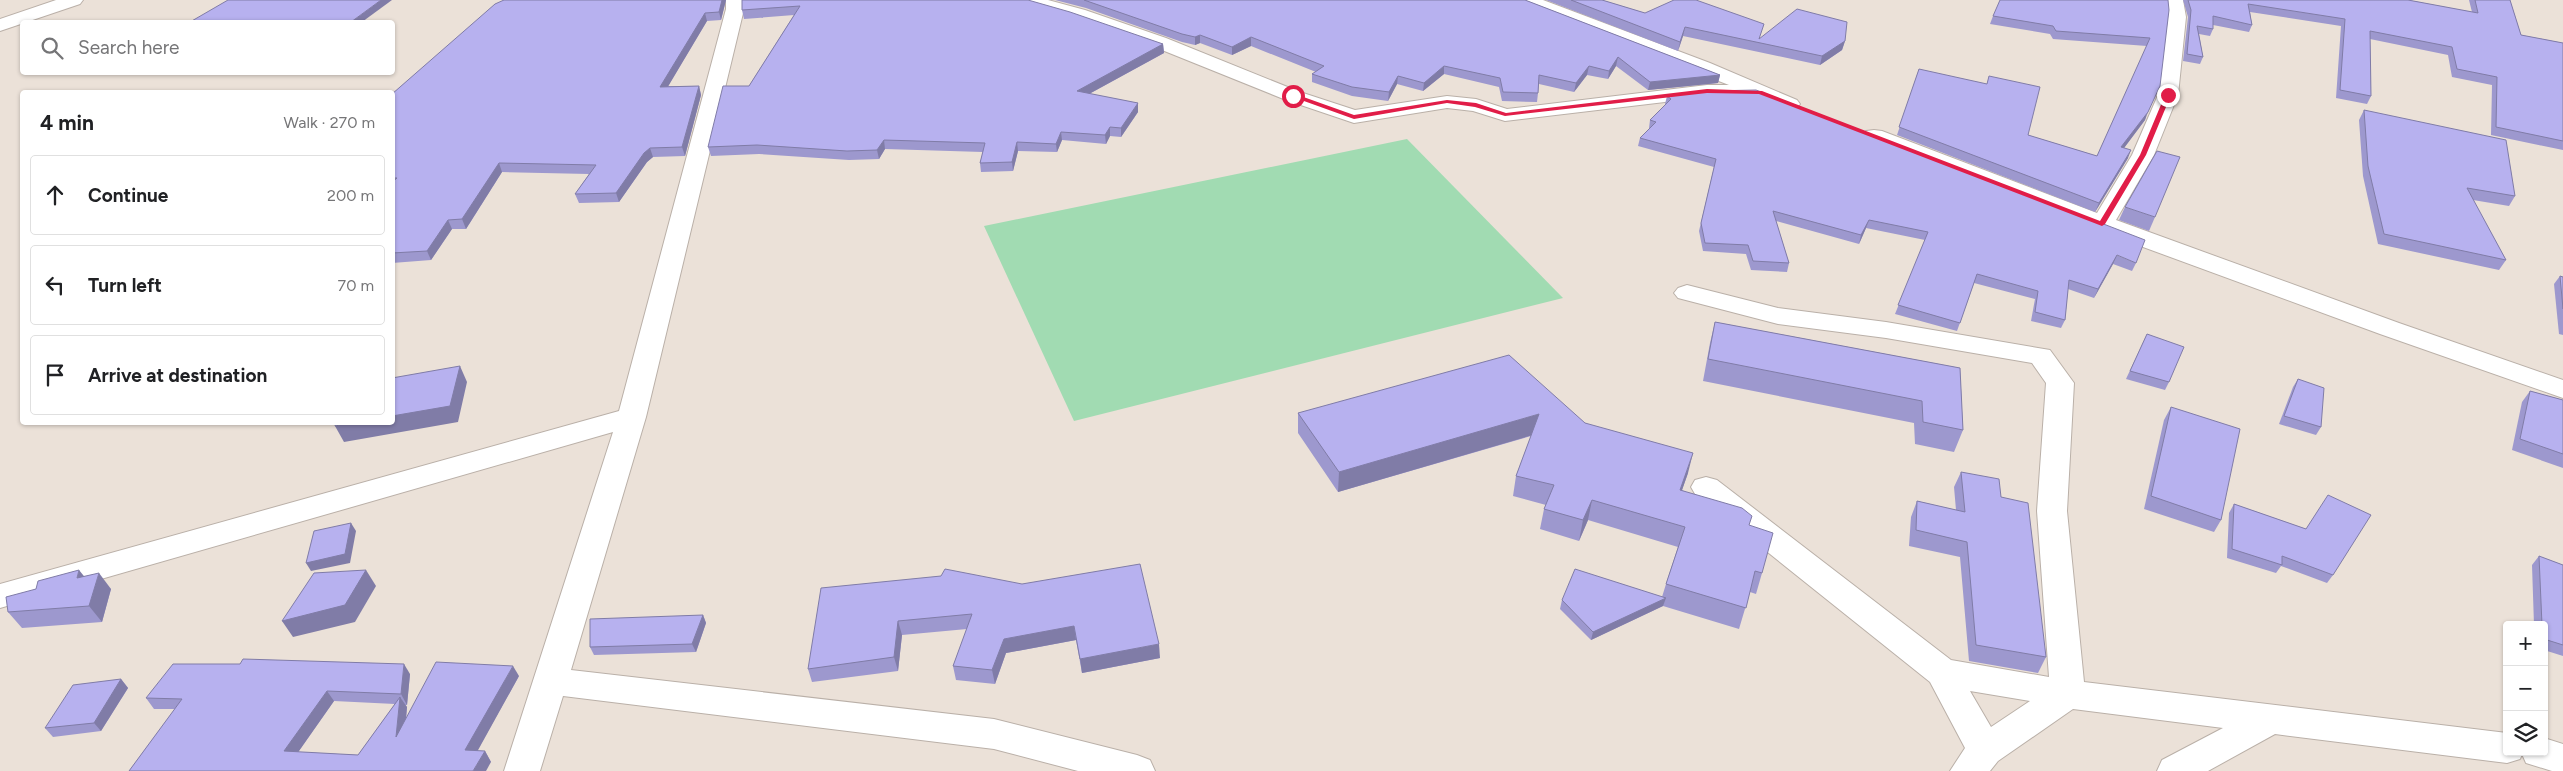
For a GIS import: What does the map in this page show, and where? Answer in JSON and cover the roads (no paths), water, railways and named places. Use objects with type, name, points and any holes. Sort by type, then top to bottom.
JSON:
[{"type":"street","points":[[0,25],[53,3],[74,0]]},
{"type":"street","points":[[522,771],[632,417],[735,9],[735,0]]},
{"type":"street","points":[[1028,0],[1078,14],[1159,42],[1293,96],[1354,117],[1447,102],[1476,105],[1505,115],[1707,91],[1760,92]]},
{"type":"street","points":[[1526,0],[1703,67],[1814,113]]},
{"type":"street","points":[[2102,224],[2143,155],[2168,95],[2177,17],[2174,0]]},
{"type":"street","points":[[1851,127],[2102,224],[2434,346],[2563,389]]},
{"type":"street","points":[[1687,293],[1778,316],[1886,330],[2041,356],[2060,384],[2052,511],[2068,694]]},
{"type":"street","points":[[0,596],[632,417]]},
{"type":"street","points":[[1706,487],[1942,672],[2068,694],[2503,747]]},
{"type":"street","points":[[1942,672],[1977,760],[2068,694]]},
{"type":"street","points":[[550,681],[994,734],[1137,771]]},
{"type":"street","points":[[2175,771],[2273,718]]},
{"type":"street","points":[[2548,755],[2563,759]]}]
